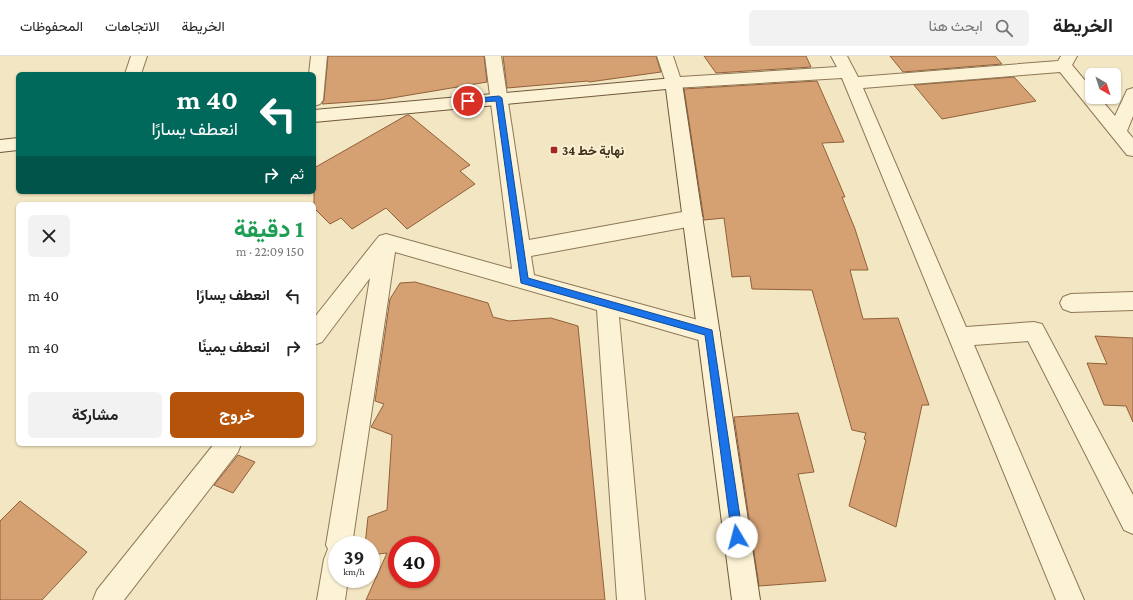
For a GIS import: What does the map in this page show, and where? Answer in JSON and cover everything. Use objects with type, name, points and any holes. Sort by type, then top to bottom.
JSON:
[{"type":"street","points":[[133,72],[139,56]]},
{"type":"street","points":[[316,82],[319,56]]},
{"type":"street","points":[[493,56],[524,280]]},
{"type":"street","points":[[665,56],[674,83],[746,600]]},
{"type":"street","points":[[316,116],[499,98],[846,70],[1067,61],[1118,132],[1133,150]]},
{"type":"street","points":[[846,70],[1070,600]]},
{"type":"street","points":[[1118,132],[1133,94]]},
{"type":"street","points":[[0,146],[16,144]]},
{"type":"street","points":[[520,250],[693,218]]},
{"type":"street","points":[[386,242],[709,332]]},
{"type":"street","points":[[316,332],[386,242]]},
{"type":"street","points":[[340,536],[386,242]]},
{"type":"street","points":[[1071,303],[1133,301]]},
{"type":"street","points":[[607,304],[631,600]]},
{"type":"street","points":[[960,338],[1034,331],[1133,522]]},
{"type":"street","points":[[107,600],[227,446]]},
{"type":"street","points":[[331,600],[333,588]]},
{"type":"building","points":[[328,56],[484,56],[487,82],[380,100],[322,104],[324,100]]},
{"type":"building","points":[[503,56],[656,56],[661,72],[589,82],[507,88]]},
{"type":"building","points":[[704,56],[806,56],[811,67],[716,73]]},
{"type":"building","points":[[890,56],[995,56],[1002,64],[903,72]]},
{"type":"building","points":[[1014,77],[1036,101],[942,119],[914,85]]},
{"type":"building","points":[[817,81],[844,142],[822,143],[845,197],[842,197],[855,229],[868,270],[850,270],[863,319],[898,318],[929,405],[922,405],[896,527],[849,506],[866,440],[864,439],[866,433],[852,430],[812,290],[752,289],[750,276],[732,277],[724,218],[704,220],[684,89]]},
{"type":"building","points":[[409,115],[470,165],[460,171],[475,184],[407,229],[386,208],[352,229],[341,218],[330,224],[316,210],[314,194],[316,194],[316,167]]},
{"type":"building","points":[[415,282],[488,303],[493,317],[509,321],[551,318],[578,326],[605,600],[366,600],[371,588],[380,588],[380,569],[387,553],[380,554],[380,536],[366,536],[368,517],[387,510],[392,435],[371,427],[384,404],[375,401],[390,299],[400,283]]},
{"type":"building","points":[[1095,336],[1133,338],[1133,422],[1126,406],[1104,405],[1087,363],[1107,364]]},
{"type":"building","points":[[798,413],[814,472],[798,474],[826,581],[759,586],[734,417]]},
{"type":"building","points":[[238,455],[255,462],[233,493],[214,485]]},
{"type":"building","points":[[20,501],[87,552],[42,600],[0,600],[0,521]]},
{"type":"place","name":"نهاية خط 34","points":[[554,150]]},
{"type":"route","points":[[468,101],[499,98],[524,280],[709,332],[737,537]]}]
